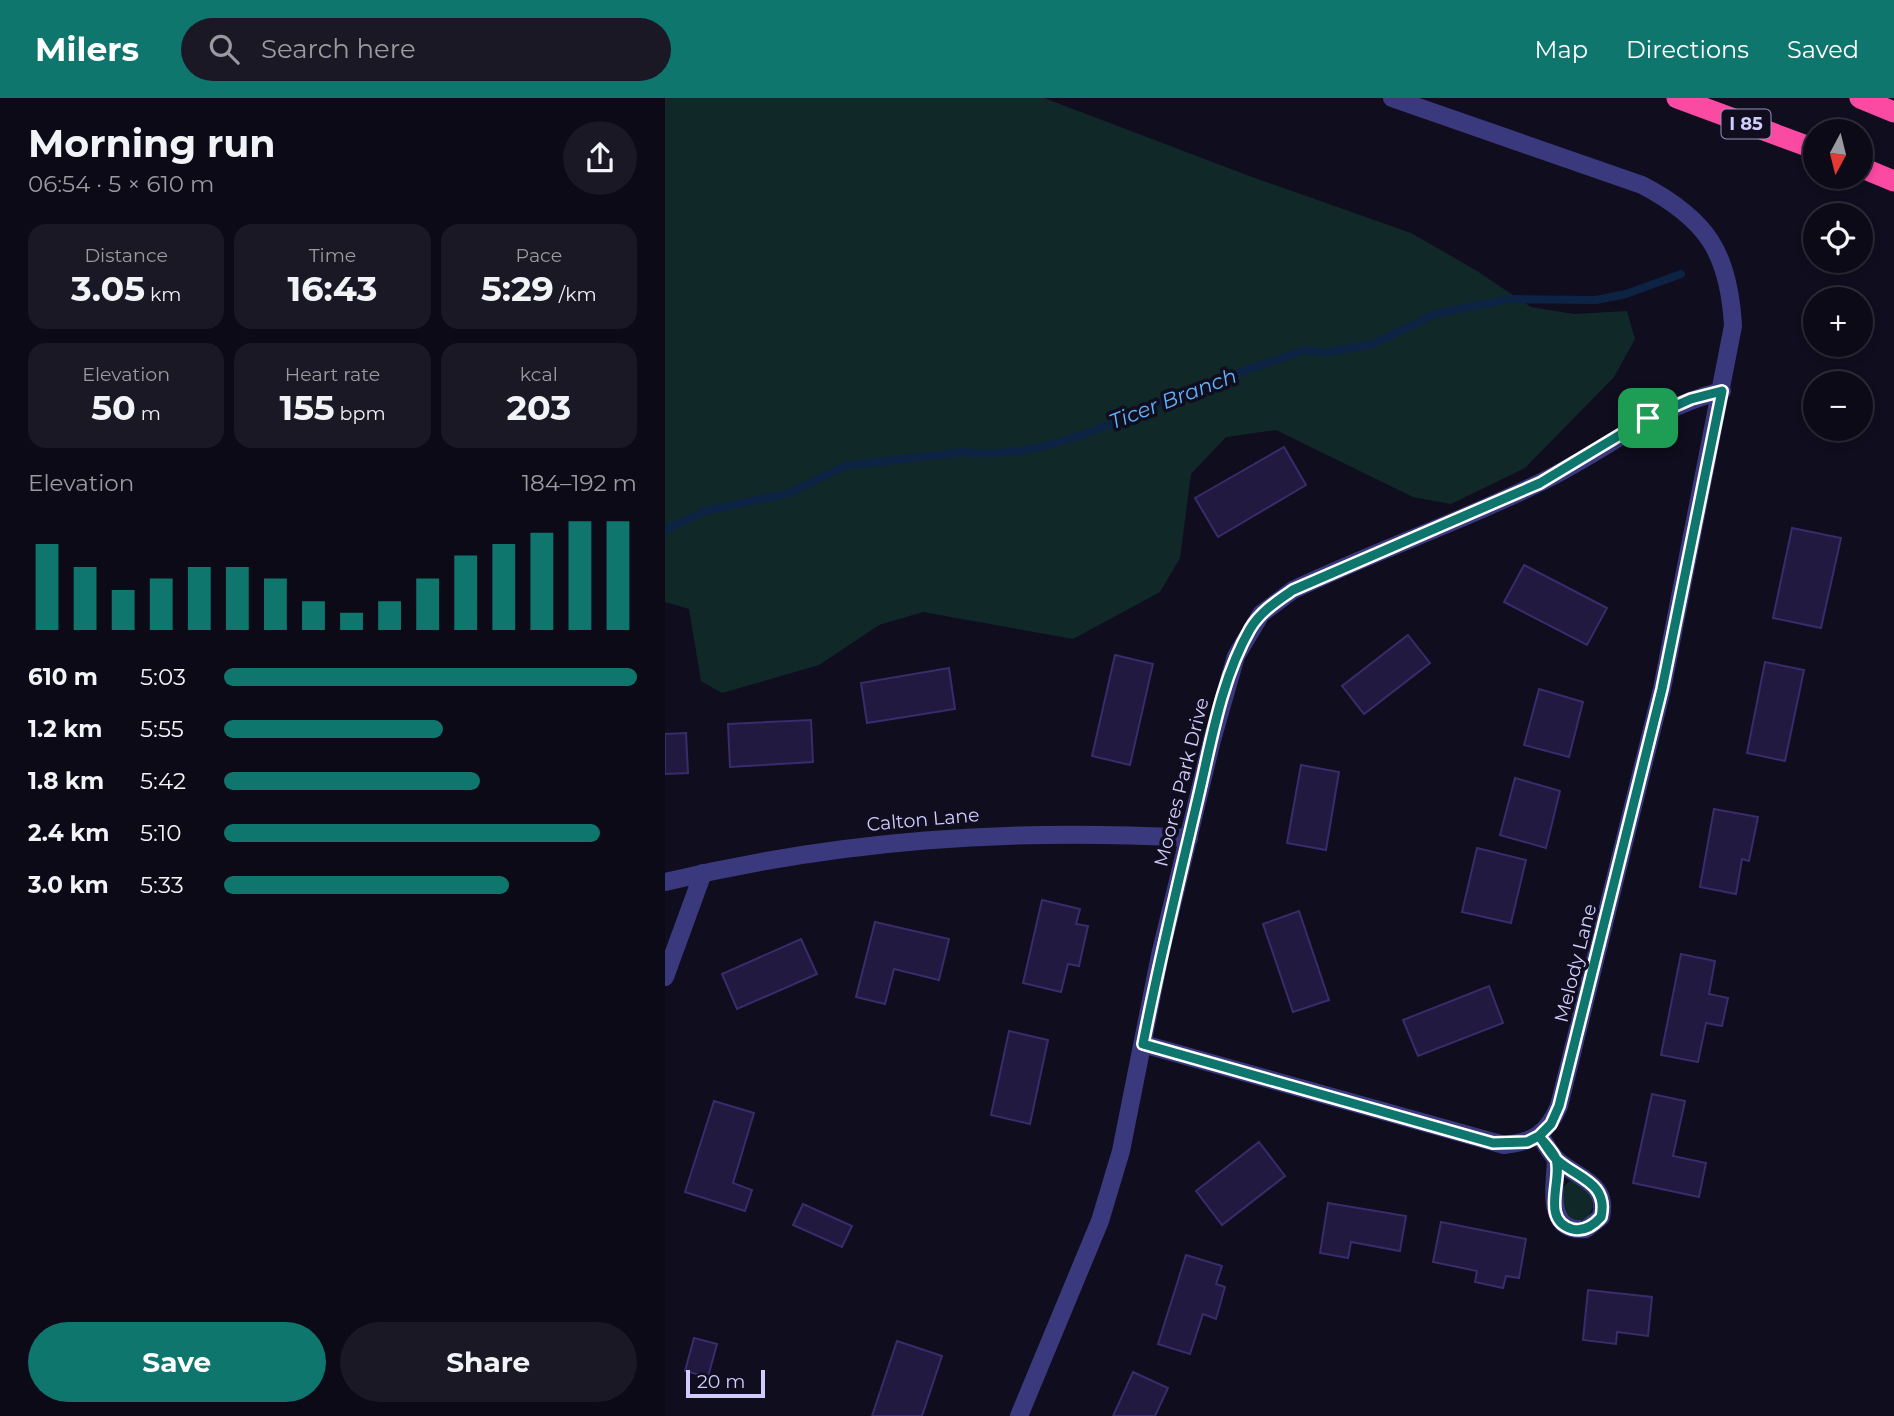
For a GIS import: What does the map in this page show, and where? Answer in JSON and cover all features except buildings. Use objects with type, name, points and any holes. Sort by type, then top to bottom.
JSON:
[{"type":"highway","name":"I 85","points":[[1678,98],[1803,145]]},
{"type":"highway","points":[[1860,98],[1894,112]]},
{"type":"highway","points":[[1873,172],[1894,181]]},
{"type":"street","name":"Melody Lane","points":[[1392,98],[1642,185],[1672,200],[1694,218],[1712,241],[1726,269],[1731,290],[1733,326],[1722,391],[1662,689],[1559,1106],[1551,1124],[1539,1136]]},
{"type":"street","name":"Moores Park Drive","points":[[1020,1416],[1100,1221],[1121,1152],[1212,740],[1236,656],[1251,627],[1276,602],[1341,568],[1540,483],[1648,418],[1691,399],[1722,391]]},
{"type":"street","name":"Calton Lane","points":[[665,883],[703,873],[833,849],[942,837],[1018,833],[1189,838]]},
{"type":"street","points":[[665,977],[703,873]]},
{"type":"street","points":[[1143,1044],[1493,1143],[1527,1142],[1539,1136],[1556,1160]]},
{"type":"green space","points":[[665,98],[1044,98],[1252,177],[1411,233],[1477,271],[1531,307],[1574,314],[1627,311],[1635,339],[1614,377],[1525,468],[1451,504],[1413,497],[1276,430],[1226,437],[1191,474],[1180,558],[1160,592],[1073,639],[923,612],[879,625],[819,665],[722,693],[701,681],[689,609],[665,602]]},
{"type":"green space","points":[[1571,1180],[1590,1194],[1593,1206],[1588,1217],[1578,1222],[1567,1217],[1562,1202],[1563,1187]]},
{"type":"waterway","name":"Ticer Branch","points":[[665,530],[705,511],[789,493],[845,466],[963,452],[1022,450],[1052,444],[1110,424],[1193,389],[1305,350],[1323,353],[1373,344],[1435,314],[1509,299],[1596,300],[1626,294],[1681,274]]},
{"type":"route","points":[[1648,418],[1540,483],[1293,590],[1261,614],[1236,656],[1212,740],[1160,955],[1143,1044],[1493,1143],[1504,1145],[1527,1142],[1539,1136],[1556,1160],[1587,1178],[1602,1199],[1601,1217],[1587,1229],[1579,1230],[1563,1225],[1555,1211],[1556,1160],[1539,1136],[1551,1124],[1559,1106],[1612,900],[1662,689],[1722,391],[1691,399],[1648,418]]}]
